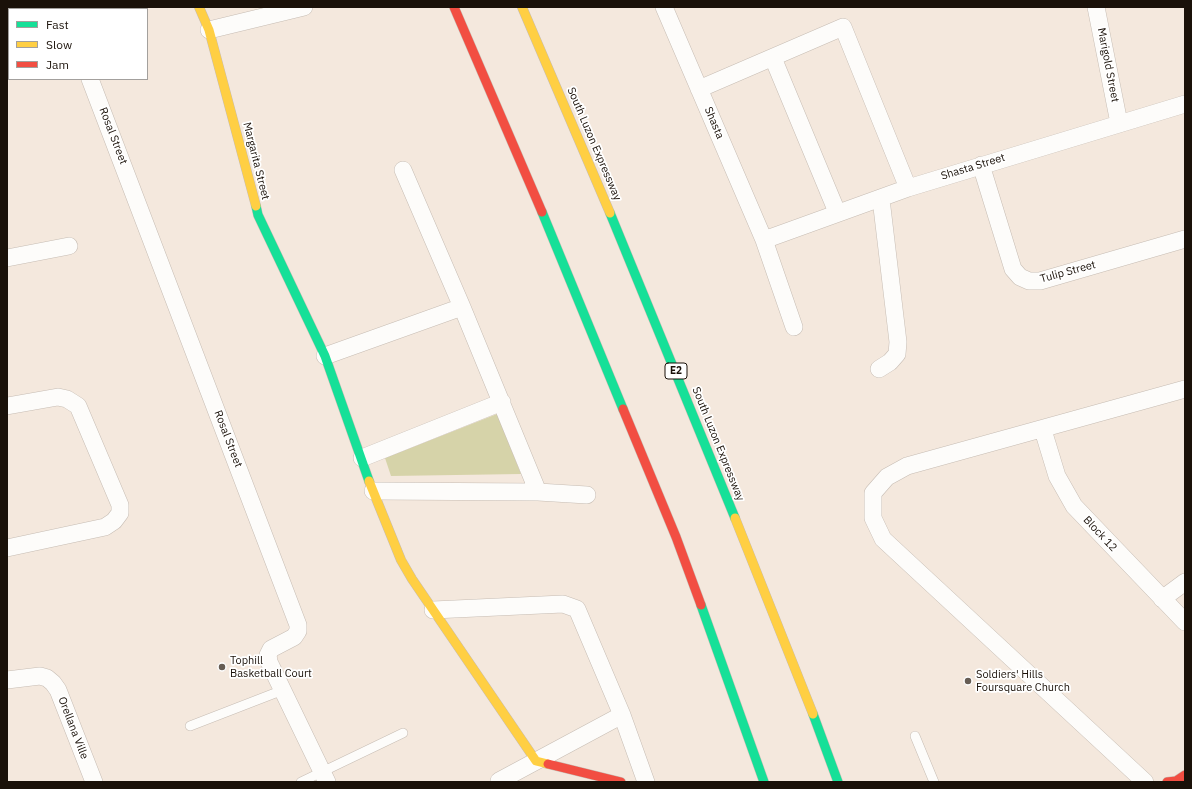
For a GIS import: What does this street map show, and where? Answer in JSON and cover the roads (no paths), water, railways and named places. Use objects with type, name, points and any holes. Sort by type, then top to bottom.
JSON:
[{"type":"main road","name":"Margarita Street","points":[[199,7],[209,30],[258,216],[325,356],[373,491],[400,560],[536,761]]},
{"type":"main road","points":[[454,7],[522,164],[676,537],[764,782]]},
{"type":"main road","name":"South Luzon Expressway","points":[[522,7],[583,146],[731,506],[838,782]]},
{"type":"main road","points":[[536,761],[621,782]]},
{"type":"main road","points":[[1173,782],[1185,775]]},
{"type":"street","points":[[209,30],[304,7]]},
{"type":"street","name":"Shasta","points":[[664,7],[764,240],[794,327]]},
{"type":"street","name":"Marigold Street","points":[[1096,7],[1119,123]]},
{"type":"street","points":[[699,89],[843,27],[908,188]]},
{"type":"street","points":[[773,58],[837,212]]},
{"type":"street","name":"Rosal Street","points":[[90,80],[298,625],[298,631],[294,637],[271,649],[268,655],[269,662],[325,777]]},
{"type":"street","name":"Shasta Street","points":[[764,240],[837,212],[881,199],[908,188],[1185,104]]},
{"type":"street","name":"Tulip Street","points":[[981,165],[1013,269],[1020,277],[1029,281],[1040,281],[1185,239]]},
{"type":"street","points":[[403,170],[502,402],[538,492]]},
{"type":"street","points":[[879,369],[890,362],[897,354],[898,342],[881,199]]},
{"type":"street","points":[[7,258],[69,246]]},
{"type":"street","points":[[325,356],[462,307]]},
{"type":"street","points":[[1146,782],[883,539],[873,518],[873,493],[887,477],[907,466],[1043,430],[1185,389]]},
{"type":"street","points":[[7,406],[58,397],[67,399],[78,406],[120,505],[120,513],[114,521],[105,527],[7,548]]},
{"type":"street","points":[[362,458],[502,402]]},
{"type":"street","name":"Block 12","points":[[1043,430],[1057,476],[1074,506],[1185,622]]},
{"type":"street","points":[[373,491],[538,492],[587,495]]},
{"type":"street","points":[[1162,599],[1185,582]]},
{"type":"street","points":[[433,610],[563,604],[577,609],[581,615],[622,714],[646,782]]},
{"type":"street","name":"Orellana Ville","points":[[7,680],[33,676],[48,678],[58,690],[94,782]]},
{"type":"street","points":[[499,781],[622,714]]},
{"type":"lane","points":[[190,726],[283,690]]},
{"type":"lane","points":[[301,782],[325,777],[403,733]]},
{"type":"lane","points":[[915,736],[934,782]]},
{"type":"place","name":"Tophill Basketball Court","points":[[222,667]]},
{"type":"place","name":"Soldiers' Hills Foursquare Church","points":[[968,681]]}]
